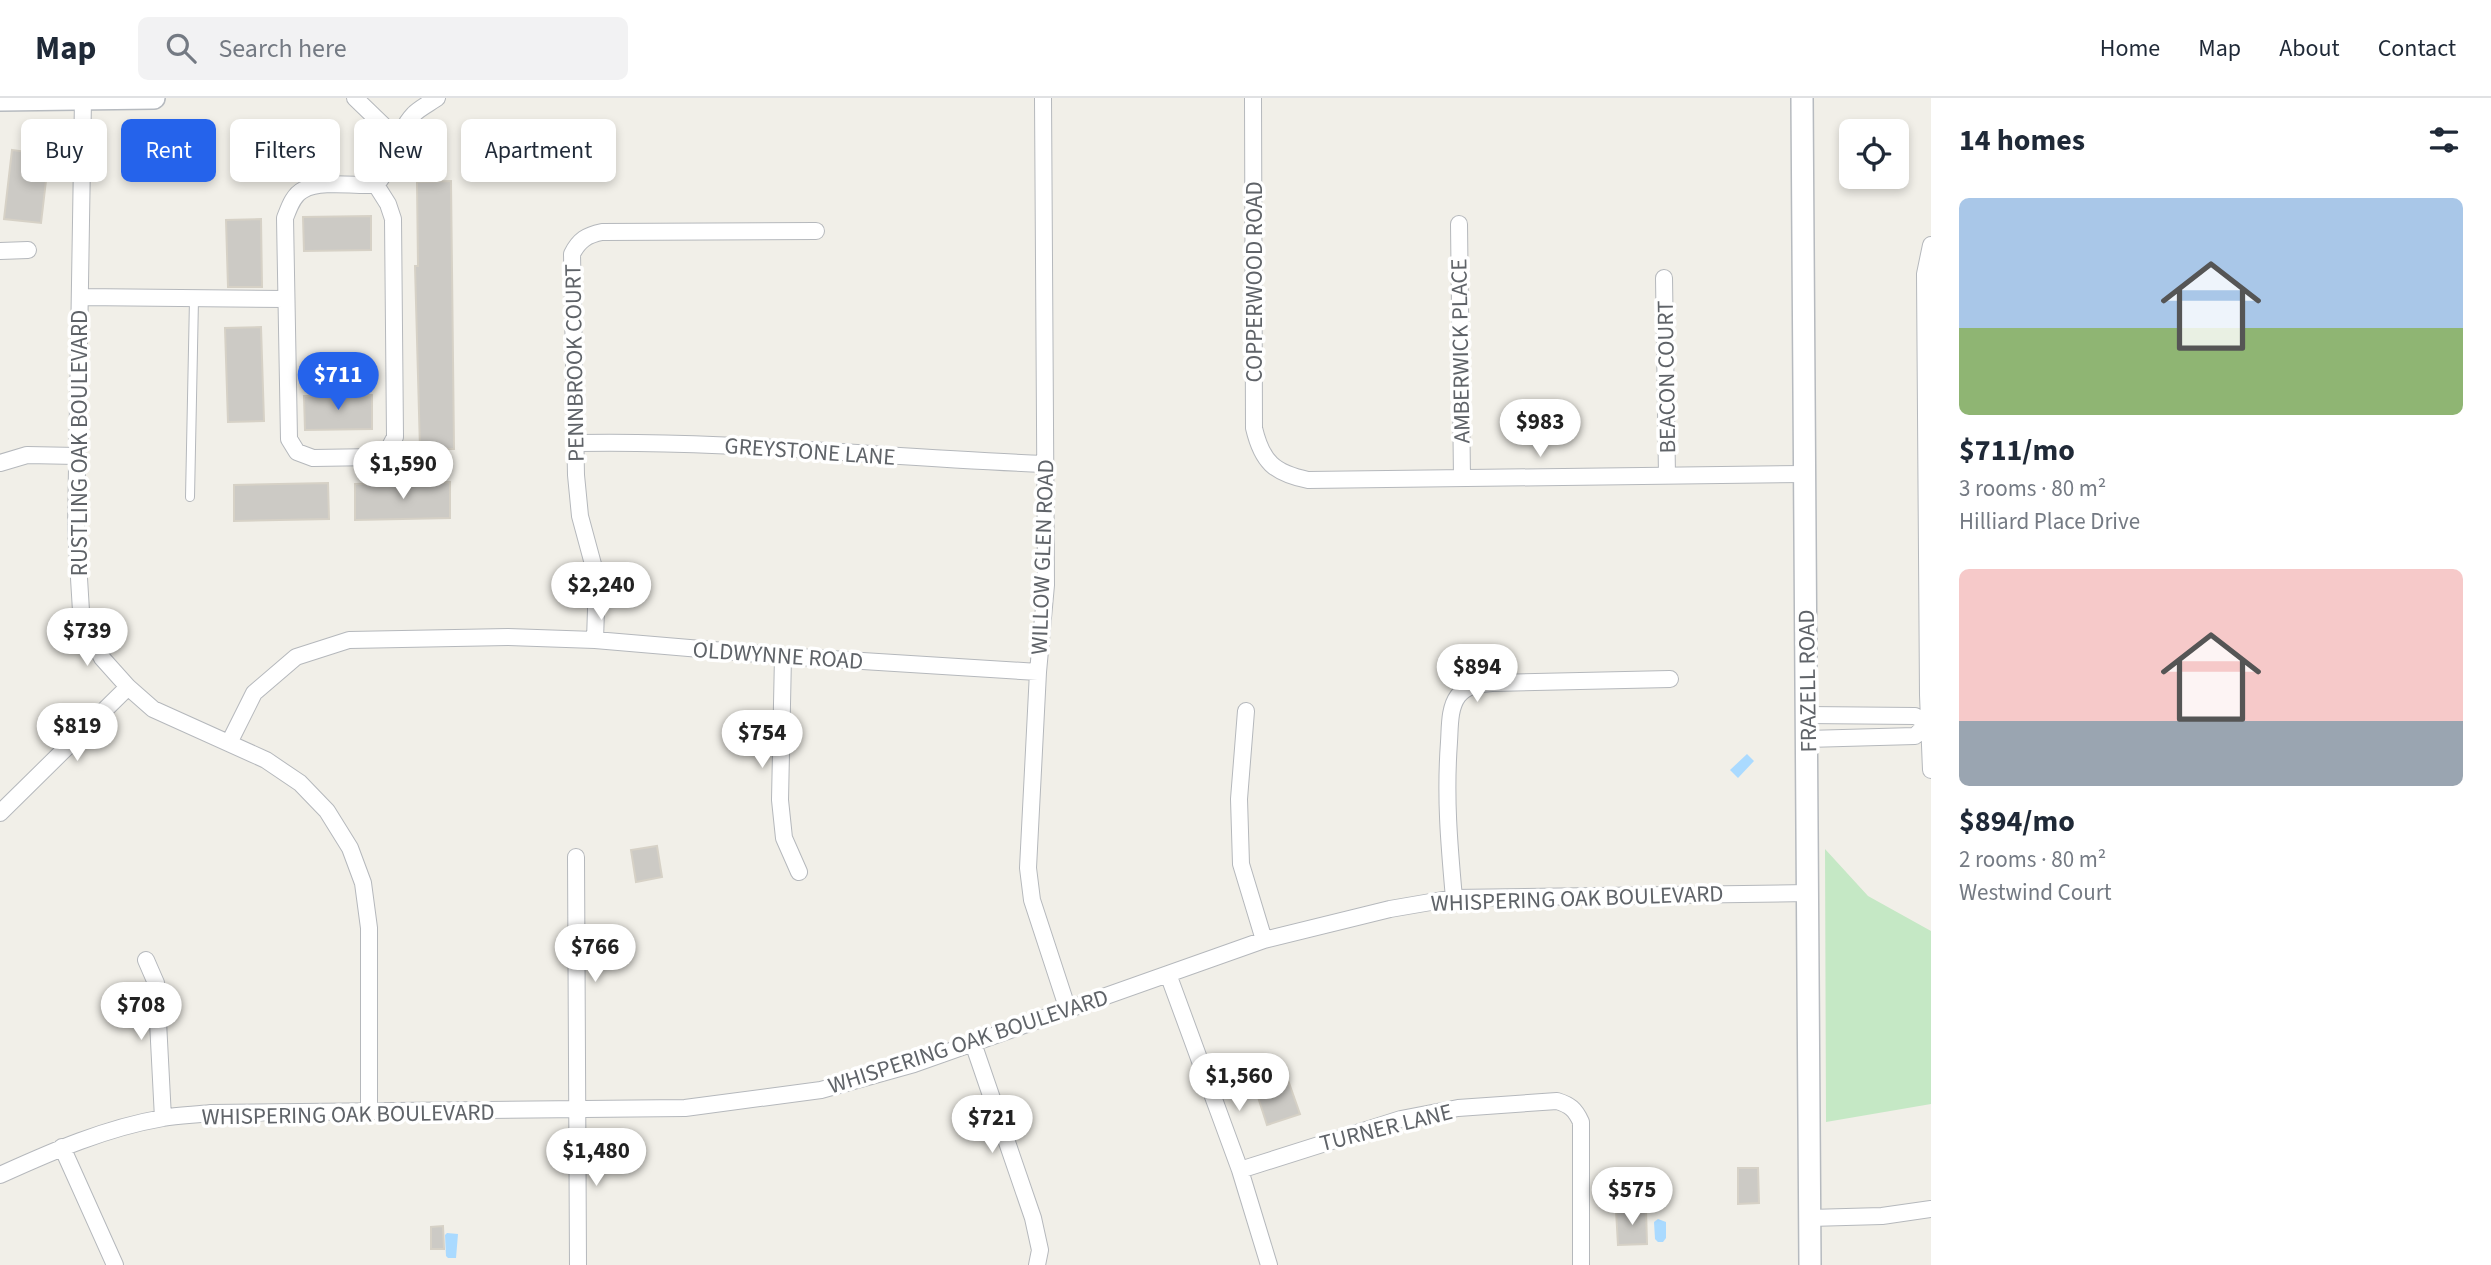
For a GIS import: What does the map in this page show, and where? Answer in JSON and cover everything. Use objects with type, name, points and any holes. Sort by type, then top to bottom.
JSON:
[{"type":"street","points":[[0,100],[154,98]]},
{"type":"street","points":[[355,98],[378,119]]},
{"type":"street","points":[[410,119],[414,113],[437,98]]},
{"type":"street","name":"WILLOW GLEN ROAD","points":[[1043,98],[1046,585],[1038,672],[1028,868],[1032,900],[1069,1010]]},
{"type":"street","name":"COPPERWOOD ROAD","points":[[1253,98],[1254,428],[1259,447],[1269,463],[1287,476],[1308,480],[1462,478]]},
{"type":"street","name":"FRAZELL ROAD","points":[[1802,98],[1810,1265]]},
{"type":"street","name":"RUSTLING OAK BOULEVARD","points":[[84,99],[77,456],[77,571],[81,611],[102,658],[128,687],[153,709],[265,760],[300,783],[327,811],[350,848],[363,883],[369,928],[369,1112]]},
{"type":"street","points":[[376,185],[388,204],[393,219],[395,437],[388,450],[376,457],[313,458],[297,452],[289,439],[285,218],[301,191],[317,185],[376,185],[379,182]]},
{"type":"street","name":"AMBERWICK PLACE","points":[[1459,224],[1462,478]]},
{"type":"street","name":"PENNBROOK COURT","points":[[595,640],[597,579],[580,516],[575,443],[571,267],[572,254],[578,242],[589,234],[602,232],[816,232]]},
{"type":"street","points":[[1931,245],[1925,274],[1929,449],[1928,723],[1931,770]]},
{"type":"street","points":[[0,251],[28,250]]},
{"type":"street","name":"BEACON COURT","points":[[1664,278],[1667,476]]},
{"type":"street","points":[[80,297],[286,299]]},
{"type":"street","name":"GREYSTONE LANE","points":[[575,443],[648,442],[1045,464]]},
{"type":"street","points":[[0,463],[27,455],[77,456]]},
{"type":"street","points":[[1462,478],[1805,474]]},
{"type":"street","name":"OLDWYNNE ROAD","points":[[229,743],[254,694],[296,657],[349,640],[508,637],[595,640],[783,656],[1038,672]]},
{"type":"street","points":[[783,656],[780,800],[784,838],[799,872]]},
{"type":"street","points":[[1454,898],[1446,783],[1451,712],[1458,695],[1473,684],[1670,679]]},
{"type":"street","points":[[0,813],[128,687]]},
{"type":"street","points":[[1246,711],[1238,799],[1241,864],[1264,940]]},
{"type":"street","points":[[1807,715],[1915,716],[1928,723]]},
{"type":"street","points":[[1807,739],[1915,736],[1928,723]]},
{"type":"street","points":[[576,857],[578,1265]]},
{"type":"street","name":"WHISPERING OAK BOULEVARD","points":[[0,1175],[92,1136],[163,1118],[211,1113],[685,1108],[821,1090],[915,1064],[1264,940],[1390,909],[1454,898],[1809,893]]},
{"type":"street","points":[[146,960],[156,983],[163,1118]]},
{"type":"street","points":[[1168,975],[1240,1170],[1269,1265]]},
{"type":"street","points":[[973,1043],[1033,1218],[1040,1250],[1037,1265]]},
{"type":"street","name":"TURNER LANE","points":[[1240,1170],[1401,1119],[1458,1108],[1557,1101],[1576,1111],[1581,1122],[1581,1265]]},
{"type":"street","points":[[62,1147],[116,1265]]},
{"type":"street","points":[[1810,1218],[1882,1216],[1931,1209]]},
{"type":"lane","points":[[190,496],[194,299]]},
{"type":"green space","points":[[1825,849],[1868,896],[1931,931],[1931,1104],[1826,1122]]},
{"type":"water","points":[[1747,754],[1754,761],[1738,778],[1730,770]]},
{"type":"water","points":[[1658,1219],[1666,1222],[1666,1238],[1663,1242],[1655,1239],[1654,1222]]},
{"type":"water","points":[[447,1233],[458,1234],[456,1258],[446,1256]]},
{"type":"building","points":[[12,150],[21,151],[21,182],[46,182],[41,223],[4,219]]},
{"type":"building","points":[[451,181],[454,449],[420,449],[415,266],[418,266],[417,182]]},
{"type":"building","points":[[371,216],[371,250],[304,251],[303,217]]},
{"type":"building","points":[[261,219],[262,287],[228,287],[226,220]]},
{"type":"building","points":[[261,327],[264,421],[228,422],[225,328]]},
{"type":"building","points":[[372,395],[372,429],[305,430],[304,396]]},
{"type":"building","points":[[450,482],[450,518],[355,520],[355,484]]},
{"type":"building","points":[[328,483],[329,519],[234,521],[234,485]]},
{"type":"building","points":[[657,846],[662,877],[636,882],[631,850]]},
{"type":"building","points":[[1288,1080],[1300,1114],[1267,1125],[1256,1091]]},
{"type":"building","points":[[1738,1168],[1758,1168],[1759,1203],[1738,1204]]},
{"type":"building","points":[[1646,1209],[1647,1244],[1618,1245],[1616,1210]]},
{"type":"building","points":[[443,1226],[444,1249],[431,1249],[431,1227]]}]
